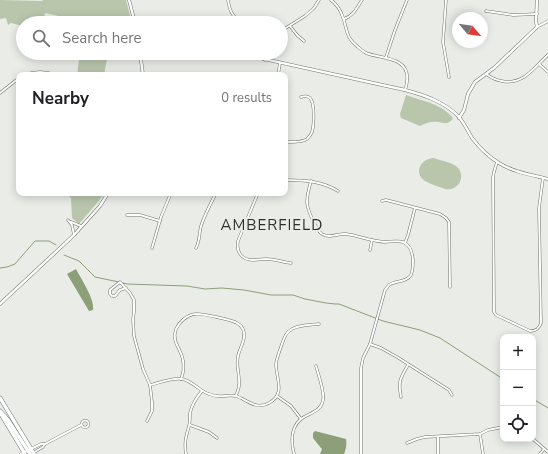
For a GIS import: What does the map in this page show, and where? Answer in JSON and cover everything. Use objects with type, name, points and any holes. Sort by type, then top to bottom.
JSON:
[{"type":"highway","points":[[0,398],[29,453]]},
{"type":"highway","points":[[0,412],[29,453]]},
{"type":"street","points":[[128,0],[132,16]]},
{"type":"street","points":[[228,0],[229,9],[233,16]]},
{"type":"street","points":[[304,41],[290,26],[314,8],[320,0]]},
{"type":"street","points":[[331,0],[338,7],[344,18],[347,33],[350,40],[355,45],[366,53],[386,57],[401,64],[407,74],[405,90]]},
{"type":"street","points":[[344,18],[354,13],[362,0]]},
{"type":"street","points":[[386,57],[394,30],[407,0]]},
{"type":"street","points":[[446,0],[443,42],[448,77]]},
{"type":"street","points":[[537,0],[537,27]]},
{"type":"street","points":[[486,11],[513,15],[537,14]]},
{"type":"street","points":[[459,118],[464,110],[470,88],[475,82],[508,56],[537,27],[548,21]]},
{"type":"street","points":[[486,74],[499,81],[520,79],[548,55]]},
{"type":"street","points":[[141,60],[143,72]]},
{"type":"street","points":[[264,60],[405,90],[434,100],[446,107],[459,118],[482,150],[497,162],[517,171],[548,179]]},
{"type":"street","points":[[278,72],[280,63]]},
{"type":"street","points":[[539,64],[548,72]]},
{"type":"street","points":[[0,93],[16,80]]},
{"type":"street","points":[[288,142],[305,140],[311,135],[312,132],[313,114],[311,99],[309,97],[301,96]]},
{"type":"street","points":[[497,162],[493,177],[494,312],[496,315],[530,331],[538,329],[541,323],[539,208],[543,178]]},
{"type":"street","points":[[288,180],[310,181],[326,185],[338,191]]},
{"type":"street","points":[[310,181],[307,200],[308,208],[317,228],[323,235],[333,236],[345,234],[384,242],[400,242],[405,244],[411,250],[413,262],[412,271],[406,279],[390,285],[385,290],[370,344],[363,358],[361,368],[361,454]]},
{"type":"street","points":[[0,304],[74,236],[100,206],[106,196]]},
{"type":"street","points":[[152,248],[170,196]]},
{"type":"street","points":[[196,248],[199,243],[201,226],[214,196]]},
{"type":"street","points":[[256,196],[238,240],[238,251],[243,257],[249,260],[267,259],[291,263]]},
{"type":"street","points":[[382,200],[440,214],[446,218],[449,222],[450,287]]},
{"type":"street","points":[[405,244],[415,208]]},
{"type":"street","points":[[127,215],[140,215],[160,221]]},
{"type":"street","points":[[78,231],[68,220],[82,227]]},
{"type":"street","points":[[72,225],[74,236]]},
{"type":"street","points":[[370,250],[372,240]]},
{"type":"street","points":[[126,288],[120,290],[115,296],[110,294],[110,290],[120,282],[126,288],[130,293],[134,300],[134,336],[143,369],[150,385],[153,406],[147,421]]},
{"type":"street","points":[[181,379],[183,360],[176,343],[175,334],[181,321],[195,314],[235,322],[243,329],[244,335],[238,357],[237,369],[239,384],[236,396]]},
{"type":"street","points":[[150,385],[173,379],[181,379],[190,382],[202,391],[209,394],[217,396],[236,396],[251,404],[260,406],[269,403],[277,396],[279,387],[276,362],[285,336],[294,328],[319,324]]},
{"type":"street","points":[[370,344],[381,348],[408,364],[449,390],[452,395]]},
{"type":"street","points":[[401,397],[400,379],[408,364]]},
{"type":"street","points":[[294,454],[291,440],[297,424],[301,419],[317,410],[324,400],[316,366]]},
{"type":"street","points":[[186,454],[185,441],[190,425],[192,406],[196,397],[202,391]]},
{"type":"street","points":[[277,396],[291,406],[301,419]]},
{"type":"street","points":[[29,453],[42,444],[45,444],[81,425]]},
{"type":"street","points":[[190,425],[209,432],[217,438]]},
{"type":"street","points":[[407,443],[417,439],[480,434],[488,430],[500,428]]},
{"type":"street","points":[[480,434],[484,454]]},
{"type":"street","points":[[438,437],[438,454]]},
{"type":"street","points":[[536,442],[548,452]]},
{"type":"street","points":[[29,453],[43,447],[45,444]]},
{"type":"street","points":[[540,454],[544,449]]},
{"type":"shaded area","points":[[0,0],[126,0],[130,16],[59,16],[45,13],[44,16],[16,16],[16,24],[11,23],[8,25],[6,18],[0,19]]},
{"type":"shaded area","points":[[79,60],[107,60],[105,72],[77,72]]},
{"type":"shaded area","points":[[406,95],[438,106],[449,113],[453,118],[448,123],[431,122],[420,126],[401,118],[400,114]]},
{"type":"shaded area","points":[[434,158],[457,167],[460,171],[461,179],[457,186],[450,189],[445,189],[421,178],[419,170],[420,166],[425,160]]},
{"type":"shaded area","points":[[69,196],[102,196],[79,224],[72,218],[71,198]]},
{"type":"shaded area","points":[[76,269],[90,295],[93,310],[89,311],[67,274]]},
{"type":"shaded area","points":[[315,431],[346,439],[344,454],[320,454],[322,449],[313,438],[313,433]]},
{"type":"waterway","points":[[0,268],[15,264],[35,241],[49,241],[56,245]]},
{"type":"waterway","points":[[64,255],[79,261],[95,277],[119,282]]},
{"type":"waterway","points":[[123,283],[187,286],[205,289],[222,288],[244,290],[271,295],[293,295],[305,299],[339,304],[383,321],[420,330],[440,338],[500,377]]},
{"type":"waterway","points":[[536,401],[548,408]]},
{"type":"district","name":"AMBERFIELD","points":[[272,225]]}]
